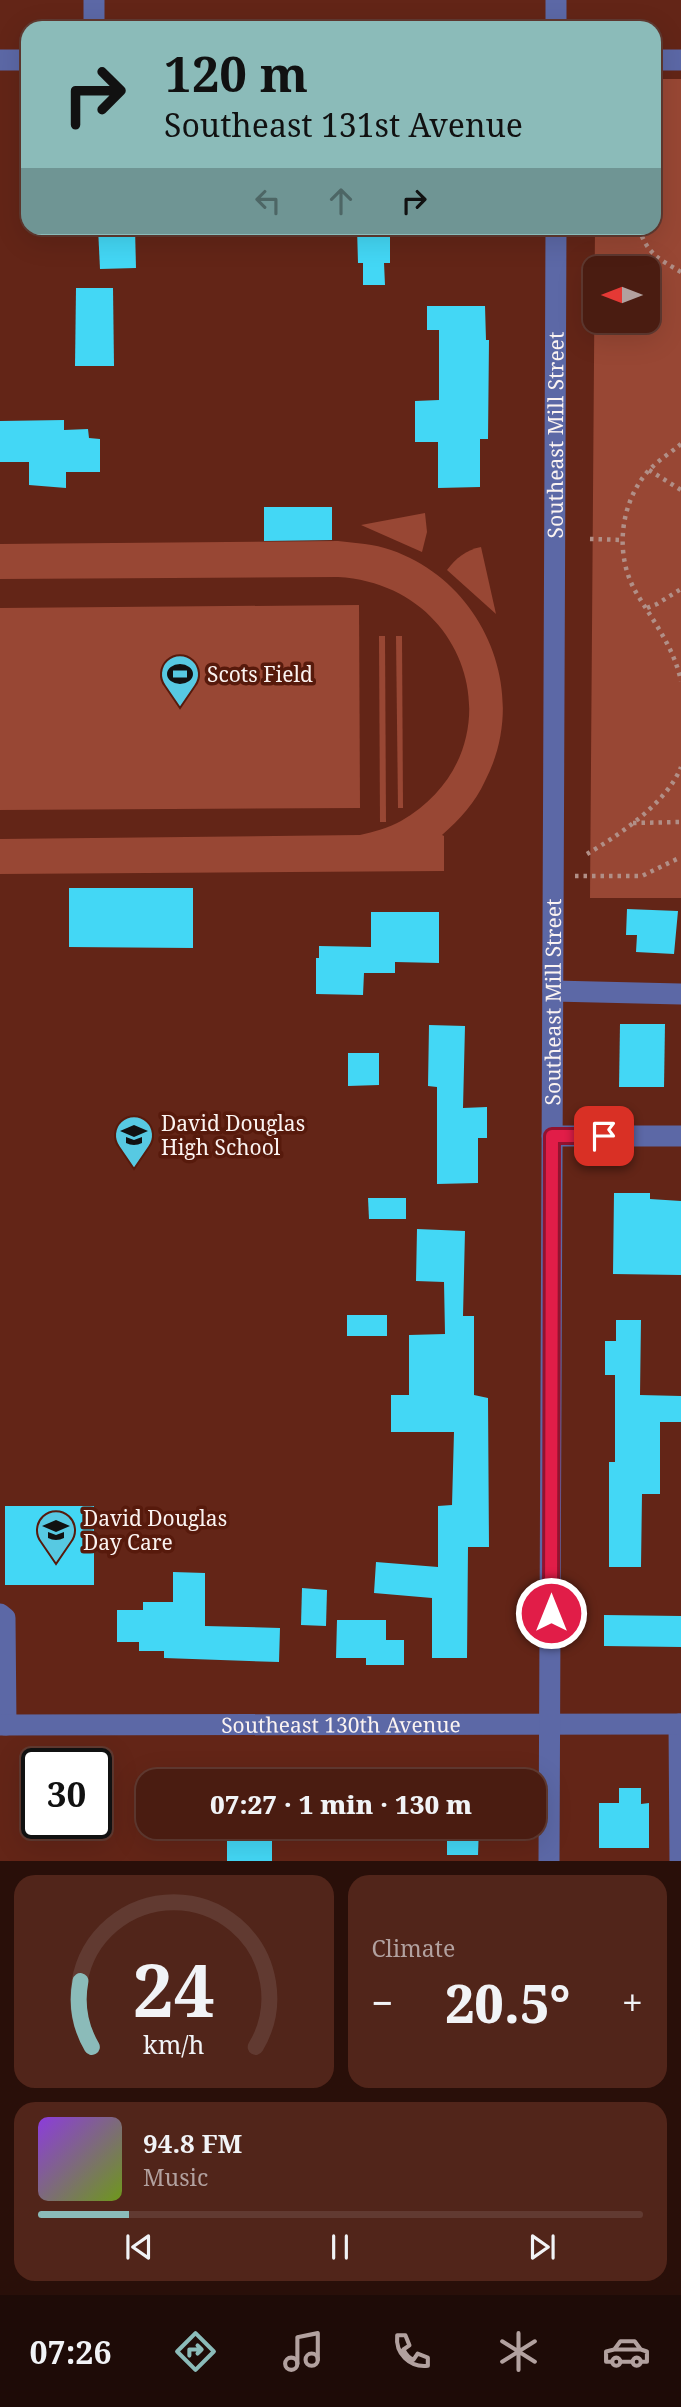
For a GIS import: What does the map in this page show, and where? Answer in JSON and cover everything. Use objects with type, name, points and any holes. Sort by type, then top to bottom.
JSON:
[{"type":"street","points":[[94,0],[94,21]]},
{"type":"street","points":[[556,0],[556,21]]},
{"type":"street","points":[[0,60],[21,60]]},
{"type":"street","points":[[661,60],[681,60]]},
{"type":"street","name":"Southeast Mill Street","points":[[549,1861],[556,235]]},
{"type":"street","points":[[553,991],[681,993]]},
{"type":"street","points":[[552,1136],[681,1136]]},
{"type":"street","points":[[0,1614],[5,1618],[3,1725]]},
{"type":"street","points":[[680,1724],[680,1861]]},
{"type":"street","name":"Southeast 130th Avenue","points":[[3,1725],[680,1724]]},
{"type":"path","points":[[642,235],[648,250],[681,272]]},
{"type":"path","points":[[681,444],[649,470],[628,508],[623,528],[626,572],[672,652],[681,681]]},
{"type":"path","points":[[649,470],[681,490]]},
{"type":"path","points":[[590,539],[623,540]]},
{"type":"path","points":[[646,608],[681,589]]},
{"type":"path","points":[[587,854],[632,823],[666,792],[681,767]]},
{"type":"path","points":[[632,823],[681,822]]},
{"type":"path","points":[[553,876],[642,876],[681,857]]},
{"type":"shaded area","points":[[661,79],[681,79],[681,898],[590,898],[594,333],[660,333],[660,256],[595,256],[595,235],[661,235]]},
{"type":"shaded area","points":[[425,513],[427,532],[422,552],[361,525]]},
{"type":"shaded area","points":[[338,541],[385,548],[424,566],[451,587],[474,614],[490,644],[500,678],[503,712],[498,747],[477,796],[461,817],[442,835],[444,871],[0,874],[0,839],[360,835],[401,821],[438,791],[460,755],[469,716],[465,677],[449,640],[422,609],[385,587],[338,577],[0,579],[0,544]]},
{"type":"shaded area","points":[[481,547],[496,614],[447,570],[462,555]]},
{"type":"shaded area","name":"Scots Field","points":[[359,605],[360,808],[0,810],[0,608]]},
{"type":"shaded area","points":[[379,636],[385,636],[386,822],[380,822]]},
{"type":"shaded area","points":[[396,636],[402,636],[403,808],[398,808]]},
{"type":"building","points":[[98,235],[135,235],[136,268],[100,269]]},
{"type":"building","points":[[357,235],[390,235],[390,263],[384,263],[385,285],[363,285],[363,263],[358,263]]},
{"type":"building","points":[[76,288],[113,288],[114,366],[75,366]]},
{"type":"building","points":[[427,306],[485,306],[486,340],[489,340],[488,439],[480,439],[480,487],[438,488],[438,442],[415,442],[415,401],[439,400],[439,330],[427,330]]},
{"type":"building","points":[[64,420],[64,430],[88,429],[89,438],[100,439],[100,472],[66,472],[66,488],[29,485],[29,462],[0,462],[0,421]]},
{"type":"building","points":[[264,507],[332,507],[332,540],[264,541]]},
{"type":"building","points":[[69,888],[193,888],[193,948],[69,947]]},
{"type":"building","points":[[627,909],[678,911],[674,954],[636,952],[637,935],[626,935]]},
{"type":"building","points":[[371,912],[439,912],[439,963],[395,962],[395,973],[364,973],[363,995],[316,994],[316,958],[319,958],[319,946],[371,947]]},
{"type":"building","points":[[620,1024],[665,1024],[664,1087],[619,1087]]},
{"type":"building","points":[[429,1025],[465,1026],[463,1108],[487,1107],[487,1138],[478,1138],[478,1183],[437,1184],[437,1087],[428,1086]]},
{"type":"building","points":[[348,1053],[379,1053],[379,1085],[348,1086]]},
{"type":"building","points":[[614,1193],[650,1193],[650,1199],[681,1201],[681,1275],[613,1274]]},
{"type":"building","points":[[368,1198],[406,1198],[406,1219],[369,1219]]},
{"type":"building","points":[[417,1229],[465,1231],[463,1316],[474,1316],[474,1395],[488,1398],[489,1547],[468,1547],[467,1658],[432,1658],[432,1598],[374,1593],[376,1562],[438,1567],[438,1506],[452,1505],[454,1432],[391,1432],[391,1395],[409,1395],[409,1335],[445,1334],[444,1282],[416,1281]]},
{"type":"building","points":[[347,1315],[387,1315],[387,1336],[347,1336]]},
{"type":"building","points":[[616,1320],[641,1320],[640,1395],[681,1396],[681,1422],[660,1422],[660,1494],[642,1494],[641,1567],[609,1567],[609,1462],[615,1462],[615,1375],[605,1375],[605,1341],[616,1341]]},
{"type":"building","points":[[5,1506],[94,1506],[94,1585],[5,1585]]},
{"type":"building","points":[[173,1572],[205,1573],[205,1626],[280,1628],[279,1662],[164,1658],[164,1651],[139,1651],[139,1642],[117,1642],[117,1610],[143,1610],[143,1602],[173,1602]]},
{"type":"building","points":[[302,1588],[327,1590],[326,1626],[301,1625]]},
{"type":"building","points":[[604,1615],[681,1616],[681,1647],[604,1646]]},
{"type":"building","points":[[337,1620],[386,1620],[386,1640],[404,1640],[404,1665],[366,1665],[366,1658],[336,1658]]},
{"type":"building","points":[[619,1788],[641,1788],[641,1804],[649,1803],[649,1848],[599,1848],[599,1803],[619,1803]]},
{"type":"building","points":[[227,1839],[272,1839],[272,1861],[227,1861]]},
{"type":"building","points":[[447,1839],[479,1839],[478,1855],[447,1855]]},
{"type":"place","name":"Scots Field","points":[[180,708]]},
{"type":"place","name":"David Douglas High School","points":[[134,1169]]},
{"type":"place","name":"David Douglas Day Care","points":[[56,1564]]},
{"type":"route","points":[[551,1613],[552,1136],[604,1136]]}]
